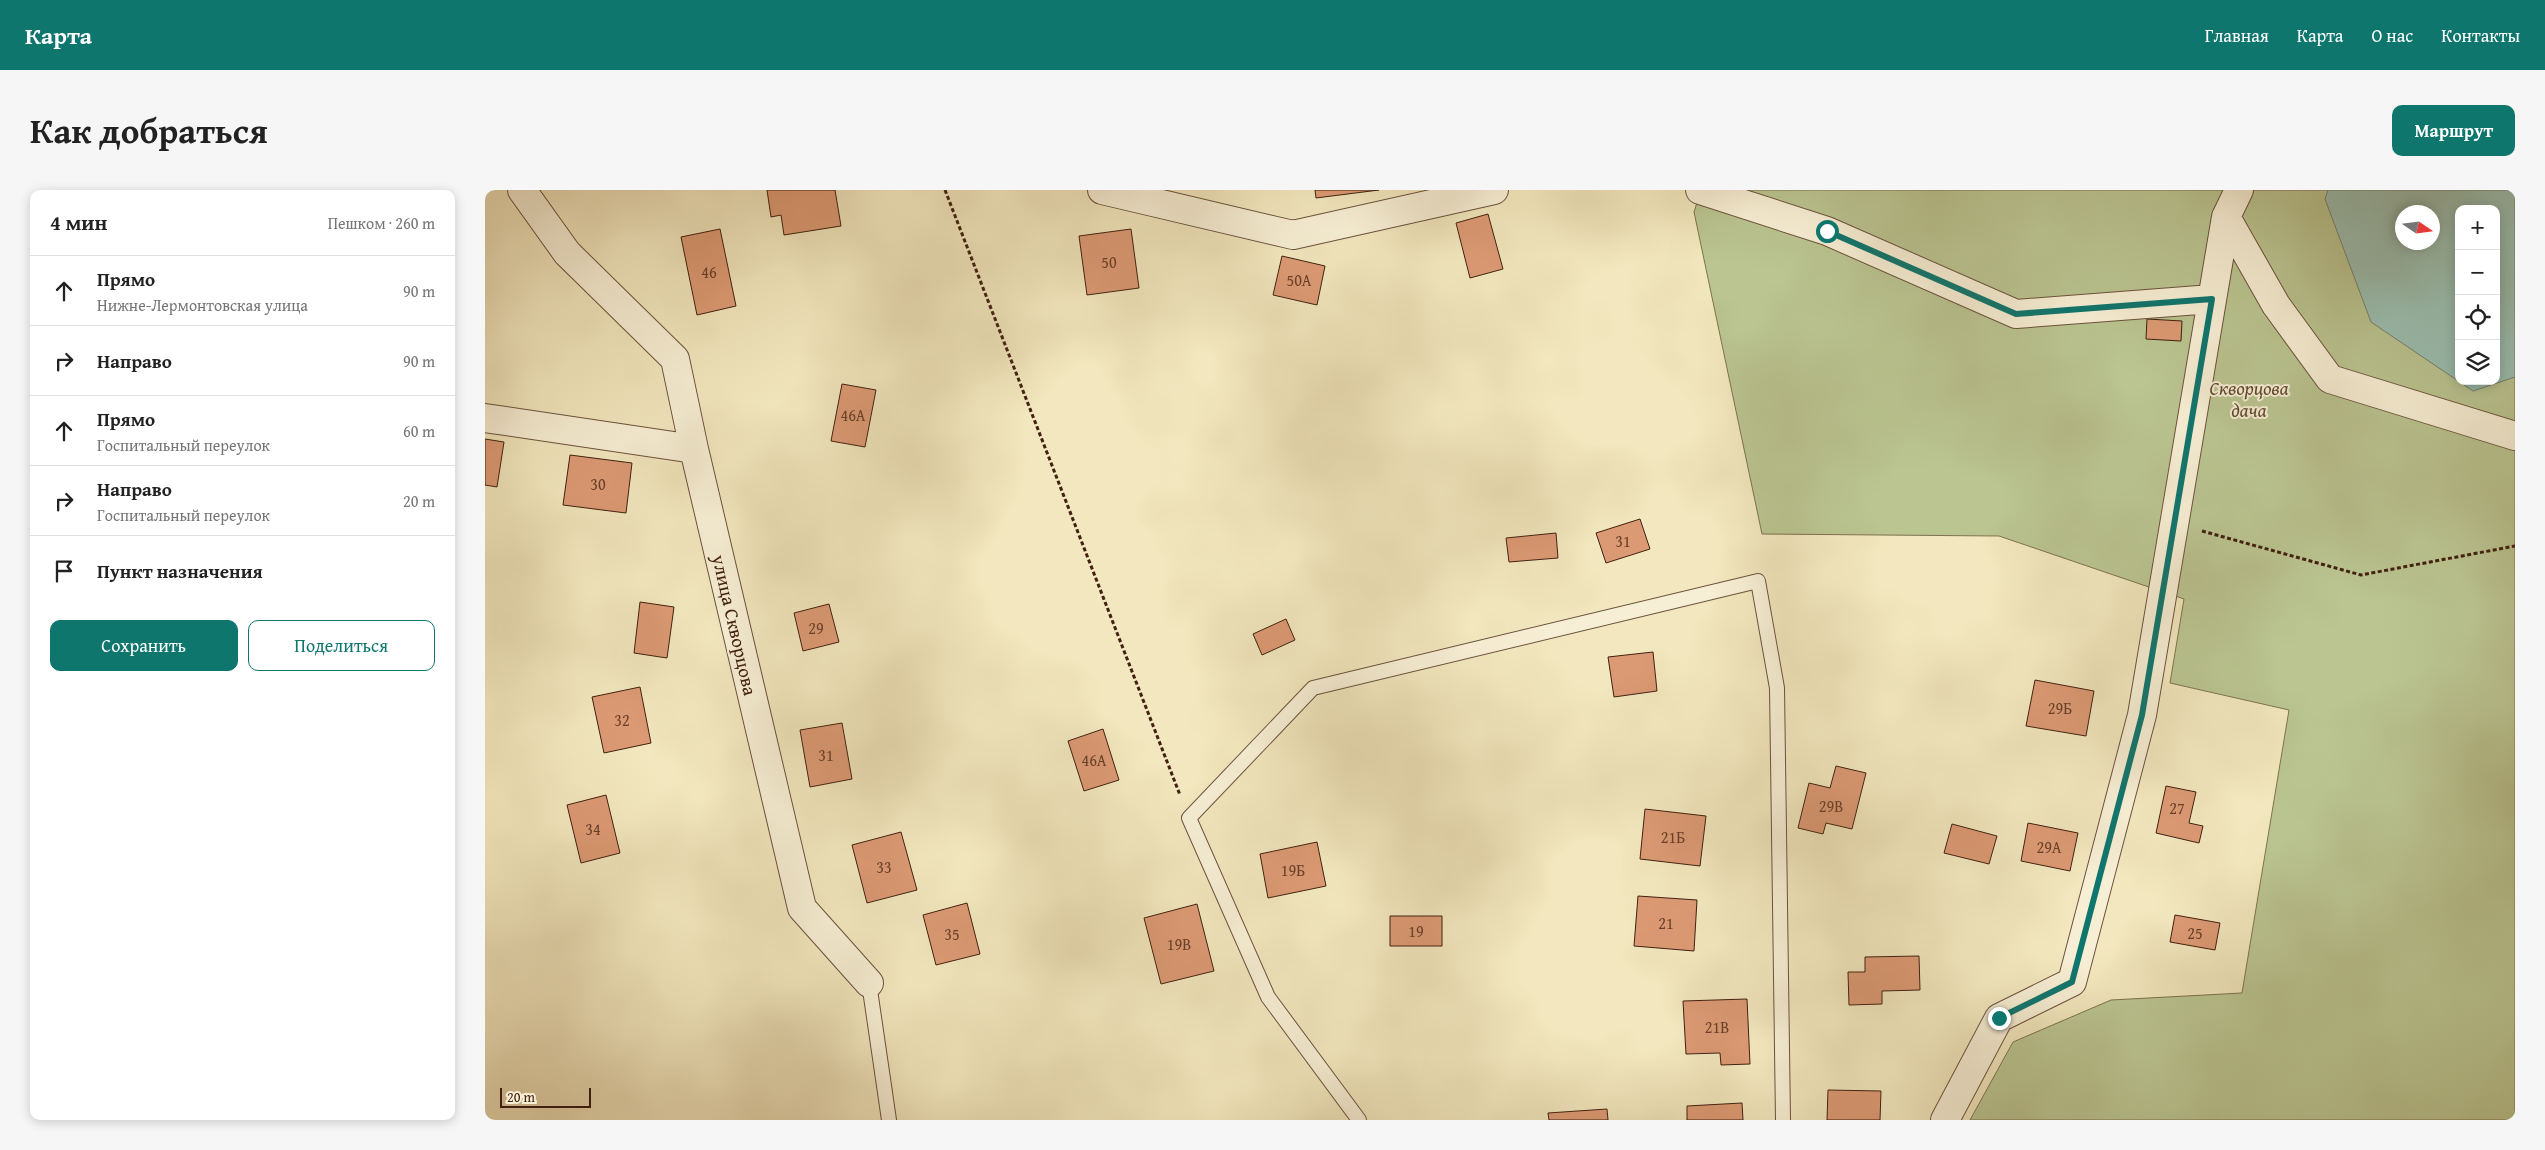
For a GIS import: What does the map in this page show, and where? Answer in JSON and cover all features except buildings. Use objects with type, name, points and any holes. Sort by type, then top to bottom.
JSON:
[{"type":"street","name":"улица Скворцова","points":[[522,190],[567,253],[675,360],[693,449],[802,908],[869,983]]},
{"type":"street","points":[[1103,190],[1293,235],[1494,190]]},
{"type":"street","points":[[1700,190],[1827,231],[2016,314],[2212,299]]},
{"type":"street","points":[[1945,1120],[1999,1018],[2072,982],[2142,715],[2226,217],[2239,190]]},
{"type":"street","points":[[2226,217],[2276,306],[2330,379],[2515,436]]},
{"type":"street","points":[[485,418],[693,449]]},
{"type":"lane","points":[[1359,1120],[1268,997],[1189,818],[1313,688],[1758,581],[1777,688],[1783,1120]]},
{"type":"lane","points":[[869,983],[889,1120]]},
{"type":"path","points":[[945,190],[1189,818]]},
{"type":"path","points":[[2175,523],[2361,575],[2515,546]]},
{"type":"green space","name":"Скворцова дача","points":[[1701,190],[2515,190],[2515,1120],[1970,1120],[2013,1042],[2111,1000],[2242,993],[2289,710],[2170,683],[2184,599],[1999,536],[1762,534],[1694,212]]},
{"type":"shaded area","points":[[2328,190],[2515,190],[2515,377],[2500,382],[2500,205],[2455,205],[2455,379],[2371,322],[2325,199]]},
{"type":"shaded area","points":[[2464,385],[2491,385],[2473,391]]},
{"type":"route","points":[[1827,231],[2016,314],[2212,299],[2142,715],[2072,982],[1999,1018]]}]
